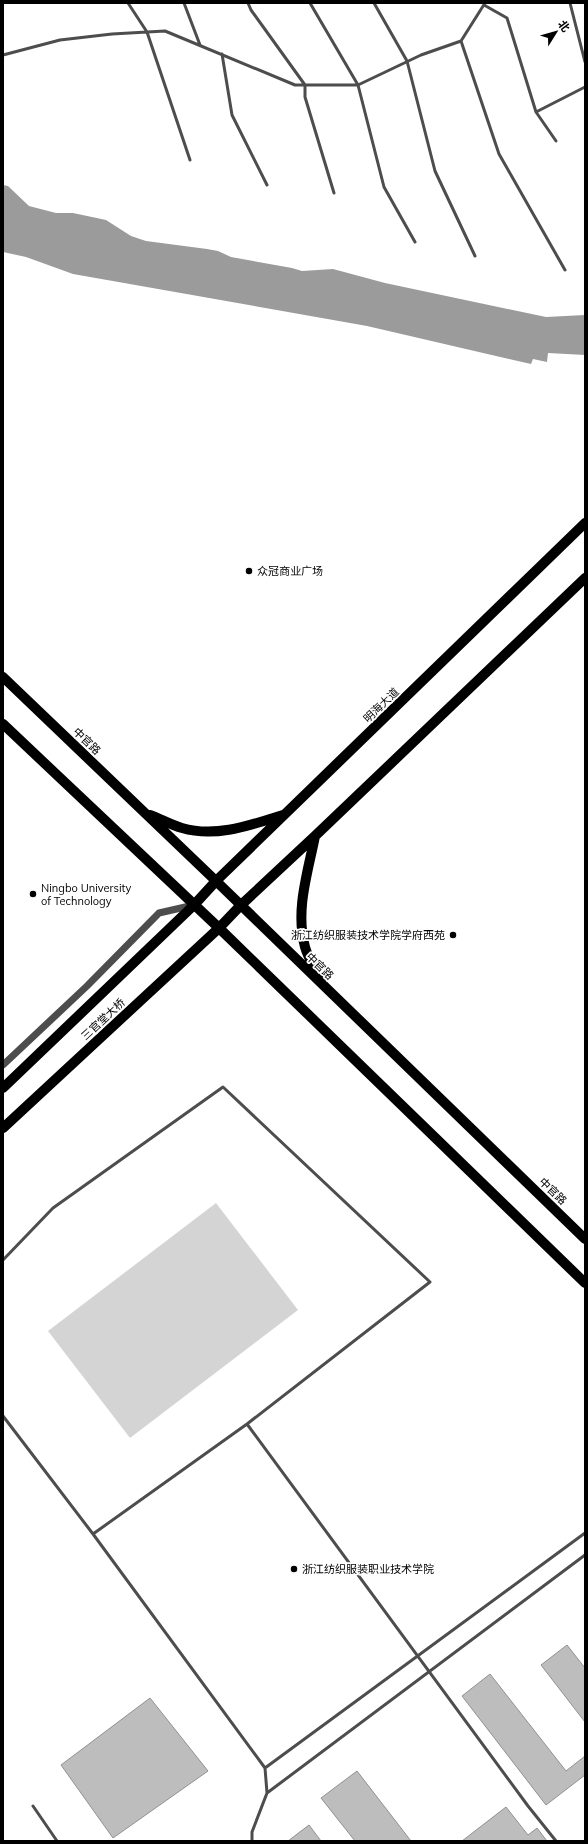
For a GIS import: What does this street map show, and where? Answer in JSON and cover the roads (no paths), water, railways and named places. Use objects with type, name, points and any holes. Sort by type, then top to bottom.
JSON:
[{"type":"main road","name":"明海大道","points":[[194,905],[216,881],[585,523]]},
{"type":"main road","points":[[219,928],[240,906],[585,578]]},
{"type":"main road","name":"中官路","points":[[3,677],[216,881],[240,906],[585,1239]]},
{"type":"main road","points":[[3,724],[219,928],[585,1283]]},
{"type":"main road","points":[[144,813],[183,828],[207,832],[241,829],[285,815]]},
{"type":"main road","points":[[315,836],[303,893],[302,914],[305,947],[325,988]]},
{"type":"main road","name":"三官堂大桥","points":[[3,1088],[194,905]]},
{"type":"main road","name":"三官堂大桥","points":[[3,1128],[219,928]]},
{"type":"street","points":[[3,1065],[87,986],[159,913],[194,905]]},
{"type":"lane","points":[[128,3],[147,32],[190,160]]},
{"type":"lane","points":[[184,3],[200,45]]},
{"type":"lane","points":[[248,3],[251,10],[305,85],[305,97],[334,193]]},
{"type":"lane","points":[[310,3],[358,86],[384,187],[414,242]]},
{"type":"lane","points":[[374,3],[407,61],[435,171],[475,256]]},
{"type":"lane","points":[[570,3],[585,62]]},
{"type":"lane","points":[[3,55],[60,40],[165,31],[296,85],[358,86],[407,61],[462,41],[484,4],[507,18],[536,112],[556,141]]},
{"type":"lane","points":[[462,41],[499,154],[565,270]]},
{"type":"lane","points":[[222,54],[232,115],[267,185]]},
{"type":"lane","points":[[536,112],[585,87]]},
{"type":"lane","points":[[3,1260],[53,1208],[223,1087],[430,1282],[247,1424],[93,1534]]},
{"type":"lane","points":[[3,1416],[93,1534],[265,1768],[267,1793],[252,1832],[252,1841]]},
{"type":"lane","points":[[247,1424],[528,1806],[556,1841]]},
{"type":"lane","points":[[265,1768],[585,1533]]},
{"type":"lane","points":[[267,1793],[585,1555]]},
{"type":"lane","points":[[33,1806],[57,1841]]},
{"type":"place","name":"众冠商业广场","points":[[249,571]]},
{"type":"place","name":"Ningbo University of Technology","points":[[33,894]]},
{"type":"place","name":"浙江纺织服装技术学院学府西苑","points":[[453,935]]},
{"type":"place","name":"浙江纺织服装职业技术学院","points":[[294,1569]]}]
